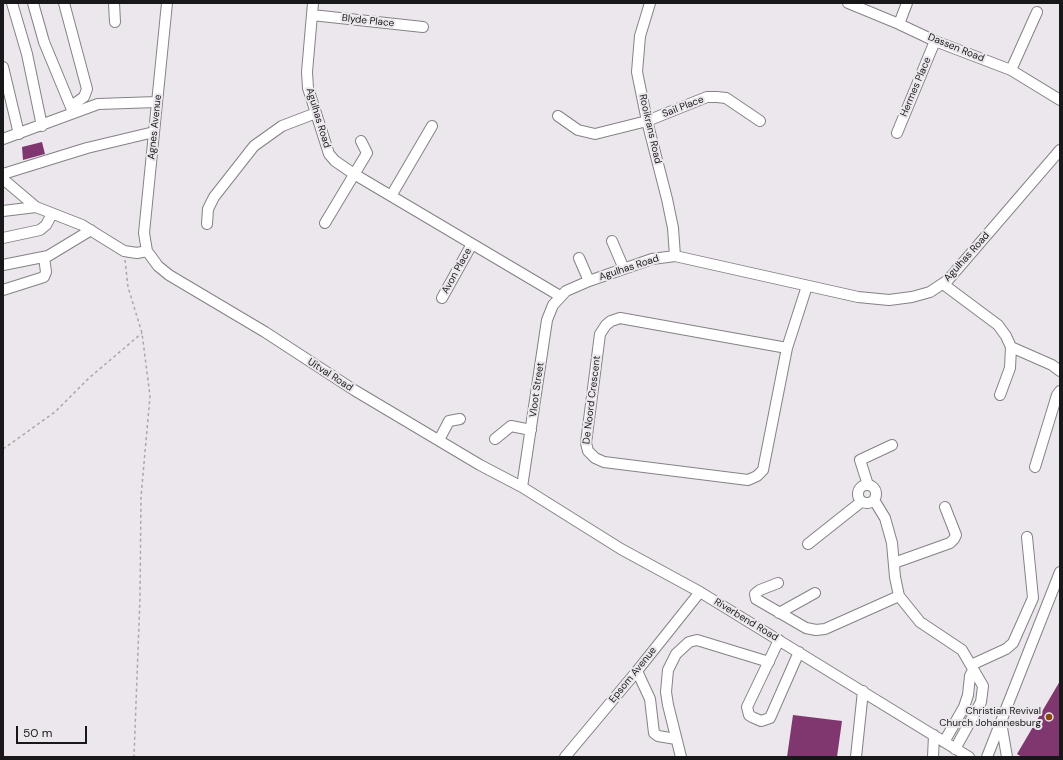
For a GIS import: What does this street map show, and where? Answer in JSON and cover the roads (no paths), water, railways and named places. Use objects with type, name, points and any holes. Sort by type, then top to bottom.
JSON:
[{"type":"street","points":[[12,3],[27,54],[42,126]]},
{"type":"street","points":[[33,3],[44,42],[72,109]]},
{"type":"street","points":[[3,139],[42,126],[72,109],[84,97],[87,89],[64,3]]},
{"type":"street","points":[[114,3],[116,22]]},
{"type":"street","name":"Agnes Avenue","points":[[147,251],[144,233],[167,3]]},
{"type":"street","name":"Agulhas Road","points":[[313,3],[307,80],[310,97],[329,154],[335,161],[354,174],[560,296],[572,288],[589,281],[661,257],[675,256],[858,297],[889,300],[930,292],[943,284],[958,269],[1060,150]]},
{"type":"street","name":"Rooikrans Road","points":[[650,3],[640,36],[637,62],[647,120],[673,228],[675,256]]},
{"type":"street","name":"Dassen Road","points":[[848,3],[935,41],[1011,70],[1050,92],[1060,100]]},
{"type":"street","points":[[899,24],[907,3]]},
{"type":"street","points":[[1011,70],[1037,12]]},
{"type":"street","name":"Blyde Place","points":[[312,16],[423,27]]},
{"type":"street","name":"Hermes Place","points":[[897,133],[935,41]]},
{"type":"street","points":[[3,67],[19,134]]},
{"type":"street","name":"Sail Place","points":[[558,116],[578,130],[595,134],[647,120],[707,97],[717,97],[726,98],[760,121]]},
{"type":"street","points":[[72,109],[98,104],[157,102]]},
{"type":"street","points":[[207,224],[208,209],[214,197],[254,146],[282,126],[316,113]]},
{"type":"street","points":[[391,196],[432,126]]},
{"type":"street","points":[[3,174],[87,148],[154,132]]},
{"type":"street","points":[[325,223],[367,153],[361,141]]},
{"type":"street","points":[[3,179],[36,206],[91,230],[124,251],[138,253],[147,251]]},
{"type":"street","points":[[3,211],[36,206]]},
{"type":"street","points":[[3,238],[40,230],[46,225],[52,214]]},
{"type":"street","points":[[3,265],[57,252],[91,230]]},
{"type":"street","points":[[612,241],[624,269]]},
{"type":"street","name":"Avon Place","points":[[442,298],[472,244]]},
{"type":"street","name":"Uitval Road","points":[[147,251],[158,266],[169,275],[265,332],[354,390],[522,487]]},
{"type":"street","points":[[3,290],[44,277],[46,272],[44,256]]},
{"type":"street","points":[[579,258],[589,281]]},
{"type":"street","points":[[943,284],[998,325],[1006,336],[1011,347],[1010,368],[1000,395]]},
{"type":"street","name":"De Noord Crescent","points":[[787,348],[620,318],[611,321],[606,325],[600,334],[586,443],[588,451],[595,458],[604,462],[748,480],[754,478],[763,470],[787,348],[807,286]]},
{"type":"street","name":"Vloot Street","points":[[522,487],[547,320],[550,310],[560,296]]},
{"type":"street","points":[[1011,347],[1052,365],[1060,371]]},
{"type":"street","points":[[1035,466],[1057,395],[1060,391]]},
{"type":"street","points":[[439,440],[449,421],[460,419]]},
{"type":"street","points":[[495,438],[511,426],[531,430]]},
{"type":"street","points":[[868,485],[860,460],[892,445]]},
{"type":"street","points":[[868,485],[872,486],[876,492],[874,500],[868,504],[861,502],[857,496],[858,489],[861,486],[868,485]]},
{"type":"street","name":"Riverbend Road","points":[[522,487],[621,549],[700,592],[969,757]]},
{"type":"street","points":[[874,500],[885,518],[892,544],[895,577],[899,596],[920,622],[962,650],[981,681],[983,697],[968,728],[955,749]]},
{"type":"street","points":[[808,544],[861,502]]},
{"type":"street","points":[[894,563],[950,543],[954,539],[956,535],[945,507]]},
{"type":"street","points":[[944,742],[964,707],[968,695],[972,668],[1006,649],[1013,643],[1033,598],[1027,536]]},
{"type":"street","points":[[987,757],[1060,572]]},
{"type":"street","points":[[778,583],[760,590],[755,594],[758,602],[806,628],[824,629],[899,596]]},
{"type":"street","name":"Epsom Avenue","points":[[565,757],[637,672],[700,592]]},
{"type":"street","points":[[779,613],[815,593]]},
{"type":"street","points":[[681,757],[668,705],[667,676],[672,660],[683,646],[693,640],[697,640],[768,662]]},
{"type":"street","points":[[779,640],[747,707],[749,715],[761,721],[770,718],[799,652]]},
{"type":"street","points":[[637,672],[650,699],[654,733],[658,736],[676,739]]},
{"type":"street","points":[[856,757],[863,691]]},
{"type":"street","points":[[1001,722],[1007,757]]},
{"type":"street","points":[[933,757],[934,735]]},
{"type":"place","name":"Christian Revival Church Johannesburg","points":[[1049,717]]}]
